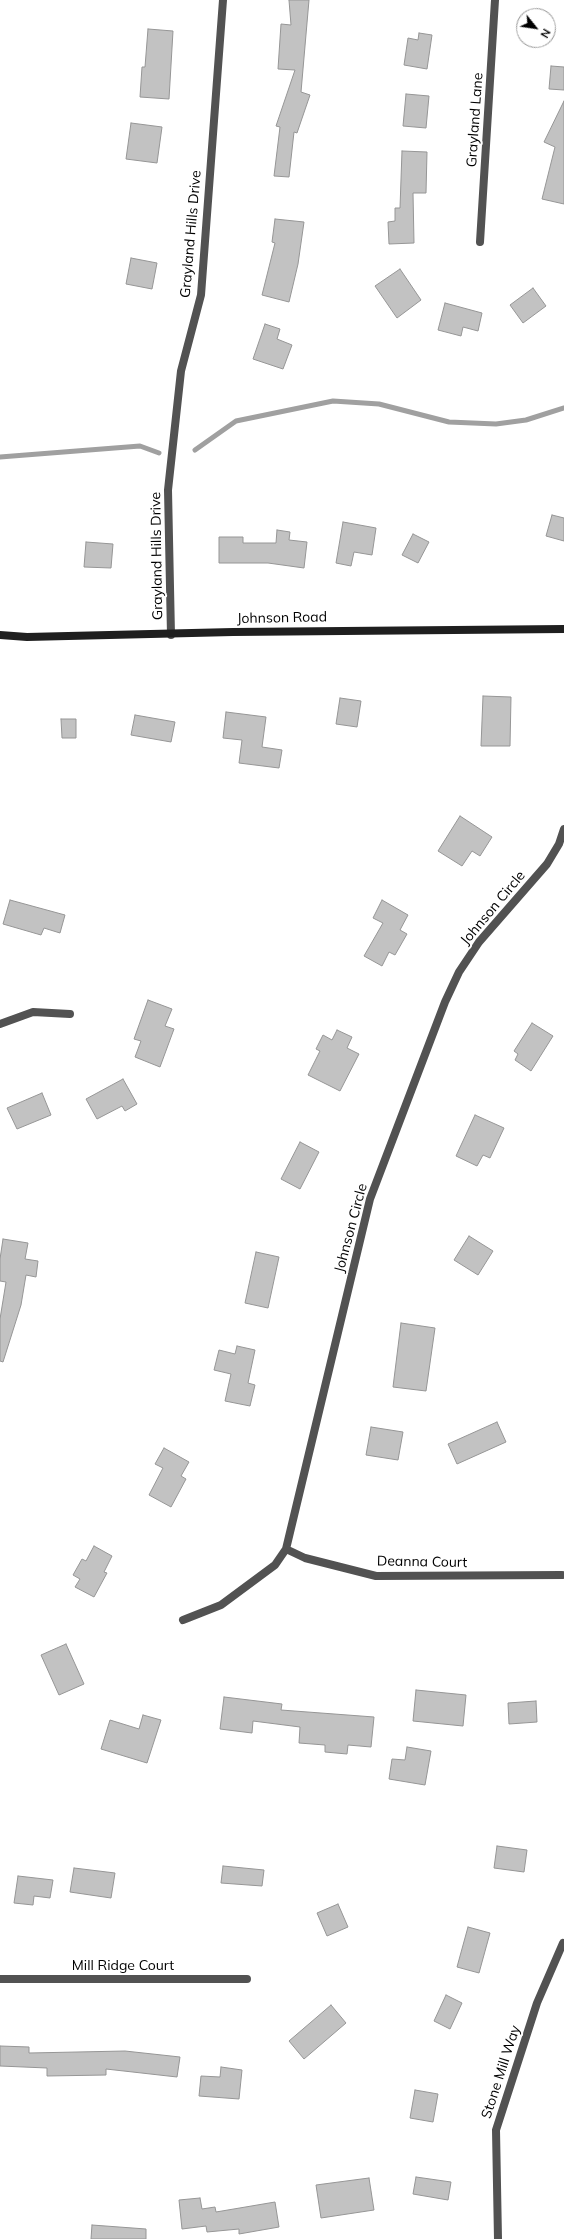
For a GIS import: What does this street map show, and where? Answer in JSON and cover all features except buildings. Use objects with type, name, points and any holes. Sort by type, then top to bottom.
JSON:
[{"type":"street","name":"Grayland Hills Drive","points":[[171,635],[168,490],[181,371],[201,296],[222,0]]},
{"type":"street","name":"Grayland Lane","points":[[480,242],[495,0]]},
{"type":"street","name":"Johnson Road","points":[[0,635],[171,635],[233,632],[564,629]]},
{"type":"street","name":"Johnson Circle","points":[[183,1620],[221,1605],[275,1565],[286,1549],[370,1200],[445,1002],[459,972],[479,942],[547,864],[559,844],[564,829]]},
{"type":"street","points":[[0,1024],[33,1012],[70,1014]]},
{"type":"street","name":"Deanna Court","points":[[286,1549],[305,1558],[376,1576],[562,1575]]},
{"type":"street","name":"Stone Mill Way","points":[[498,2239],[496,2130],[537,2003],[563,1943]]},
{"type":"street","name":"Mill Ridge Court","points":[[0,1979],[247,1979]]},
{"type":"waterway","points":[[195,450],[236,421],[333,401],[379,404],[449,422],[496,424],[526,420],[564,408]]},
{"type":"waterway","points":[[0,457],[140,446],[159,453]]}]
